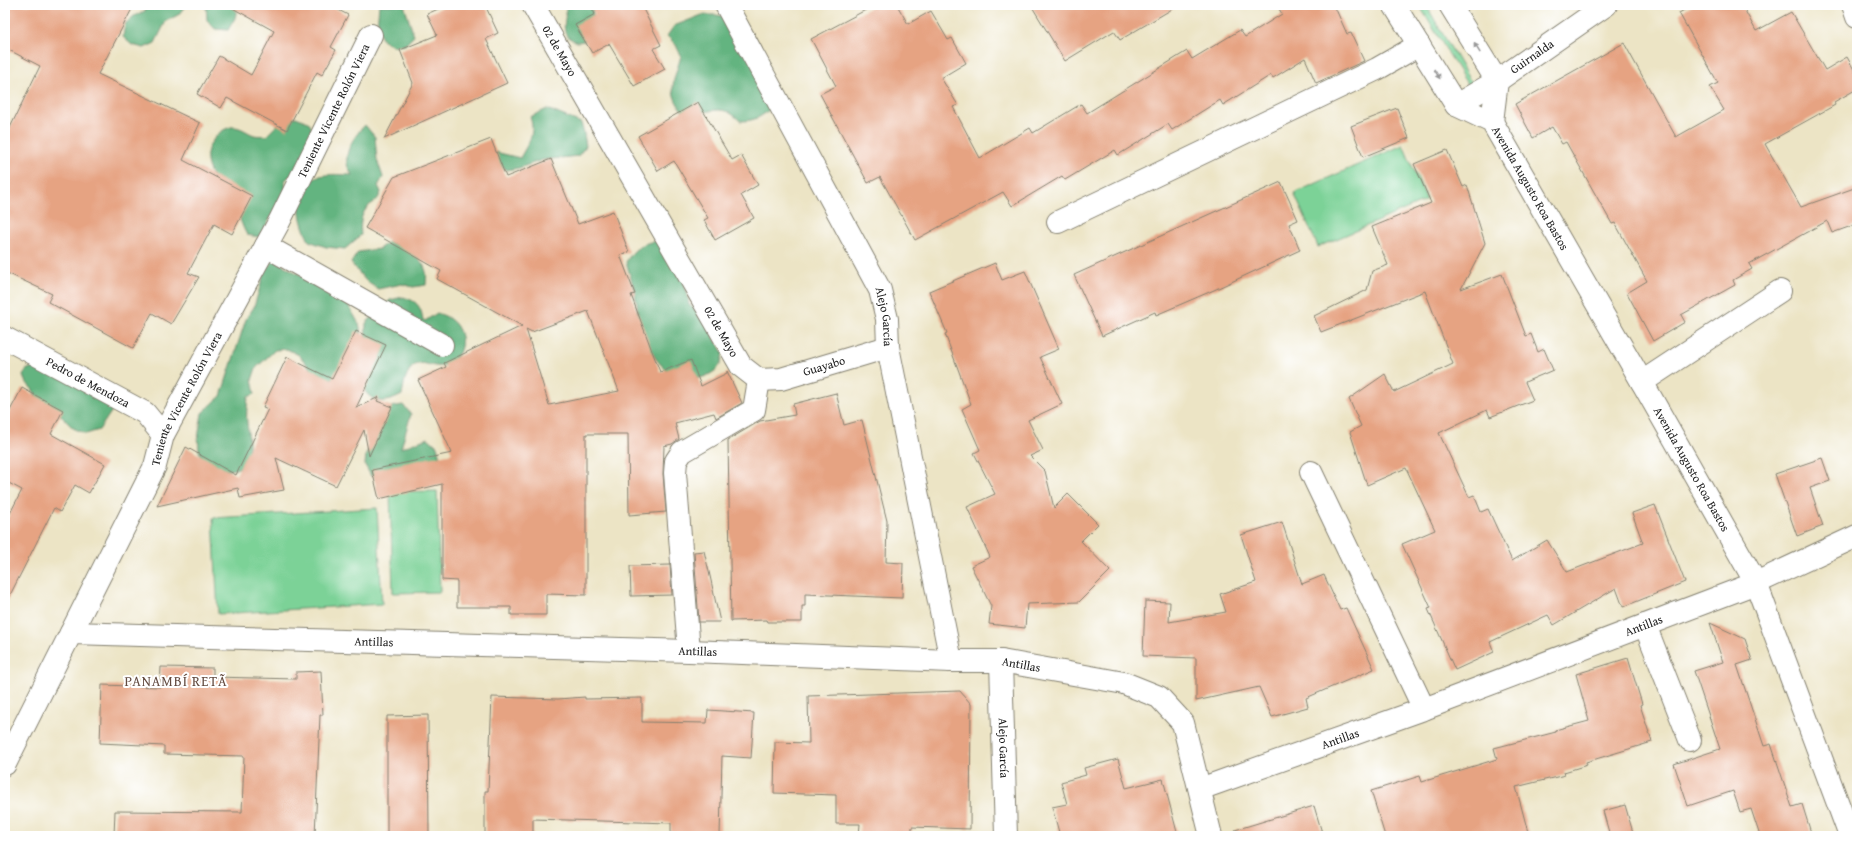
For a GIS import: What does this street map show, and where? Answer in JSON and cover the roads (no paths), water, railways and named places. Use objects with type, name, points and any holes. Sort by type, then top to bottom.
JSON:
[{"type":"street","name":"02 de Mayo","points":[[533,5],[741,366],[759,380]]},
{"type":"street","name":"Alejo García","points":[[726,5],[880,290],[887,319],[888,347],[951,661]]},
{"type":"street","points":[[1394,5],[1456,105]]},
{"type":"street","points":[[1450,5],[1497,81]]},
{"type":"street","name":"Guirnalda","points":[[1456,105],[1497,81],[1606,5]]},
{"type":"street","points":[[1853,5],[1857,17]]},
{"type":"street","name":"Teniente Vicente Rolón Viera","points":[[5,764],[155,466],[163,435],[266,246],[371,35]]},
{"type":"street","points":[[1058,222],[1377,69],[1419,45]]},
{"type":"street","name":"Avenida Augusto Roa Bastos","points":[[1492,122],[1497,81]]},
{"type":"street","name":"Avenida Augusto Roa Bastos","points":[[1456,105],[1492,122],[1756,583],[1850,836]]},
{"type":"street","points":[[266,246],[442,345]]},
{"type":"street","points":[[1642,382],[1780,291]]},
{"type":"street","name":"Pedro de Mendoza","points":[[5,338],[145,413],[163,435]]},
{"type":"street","name":"Guayabo","points":[[759,380],[781,379],[888,347]]},
{"type":"street","points":[[689,651],[675,473],[676,461],[682,452],[754,410],[759,380]]},
{"type":"street","points":[[1311,472],[1424,709]]},
{"type":"street","name":"Antillas","points":[[71,633],[689,651],[951,661],[1001,661],[1124,683],[1159,697],[1183,723],[1200,789],[1424,709],[1756,583],[1857,536]]},
{"type":"street","points":[[1645,625],[1690,740]]},
{"type":"street","name":"Alejo García","points":[[1001,661],[1006,836]]},
{"type":"street","points":[[1200,789],[1211,836]]},
{"type":"district","name":"PANAMBÍ RETÃ","points":[[176,681]]}]
